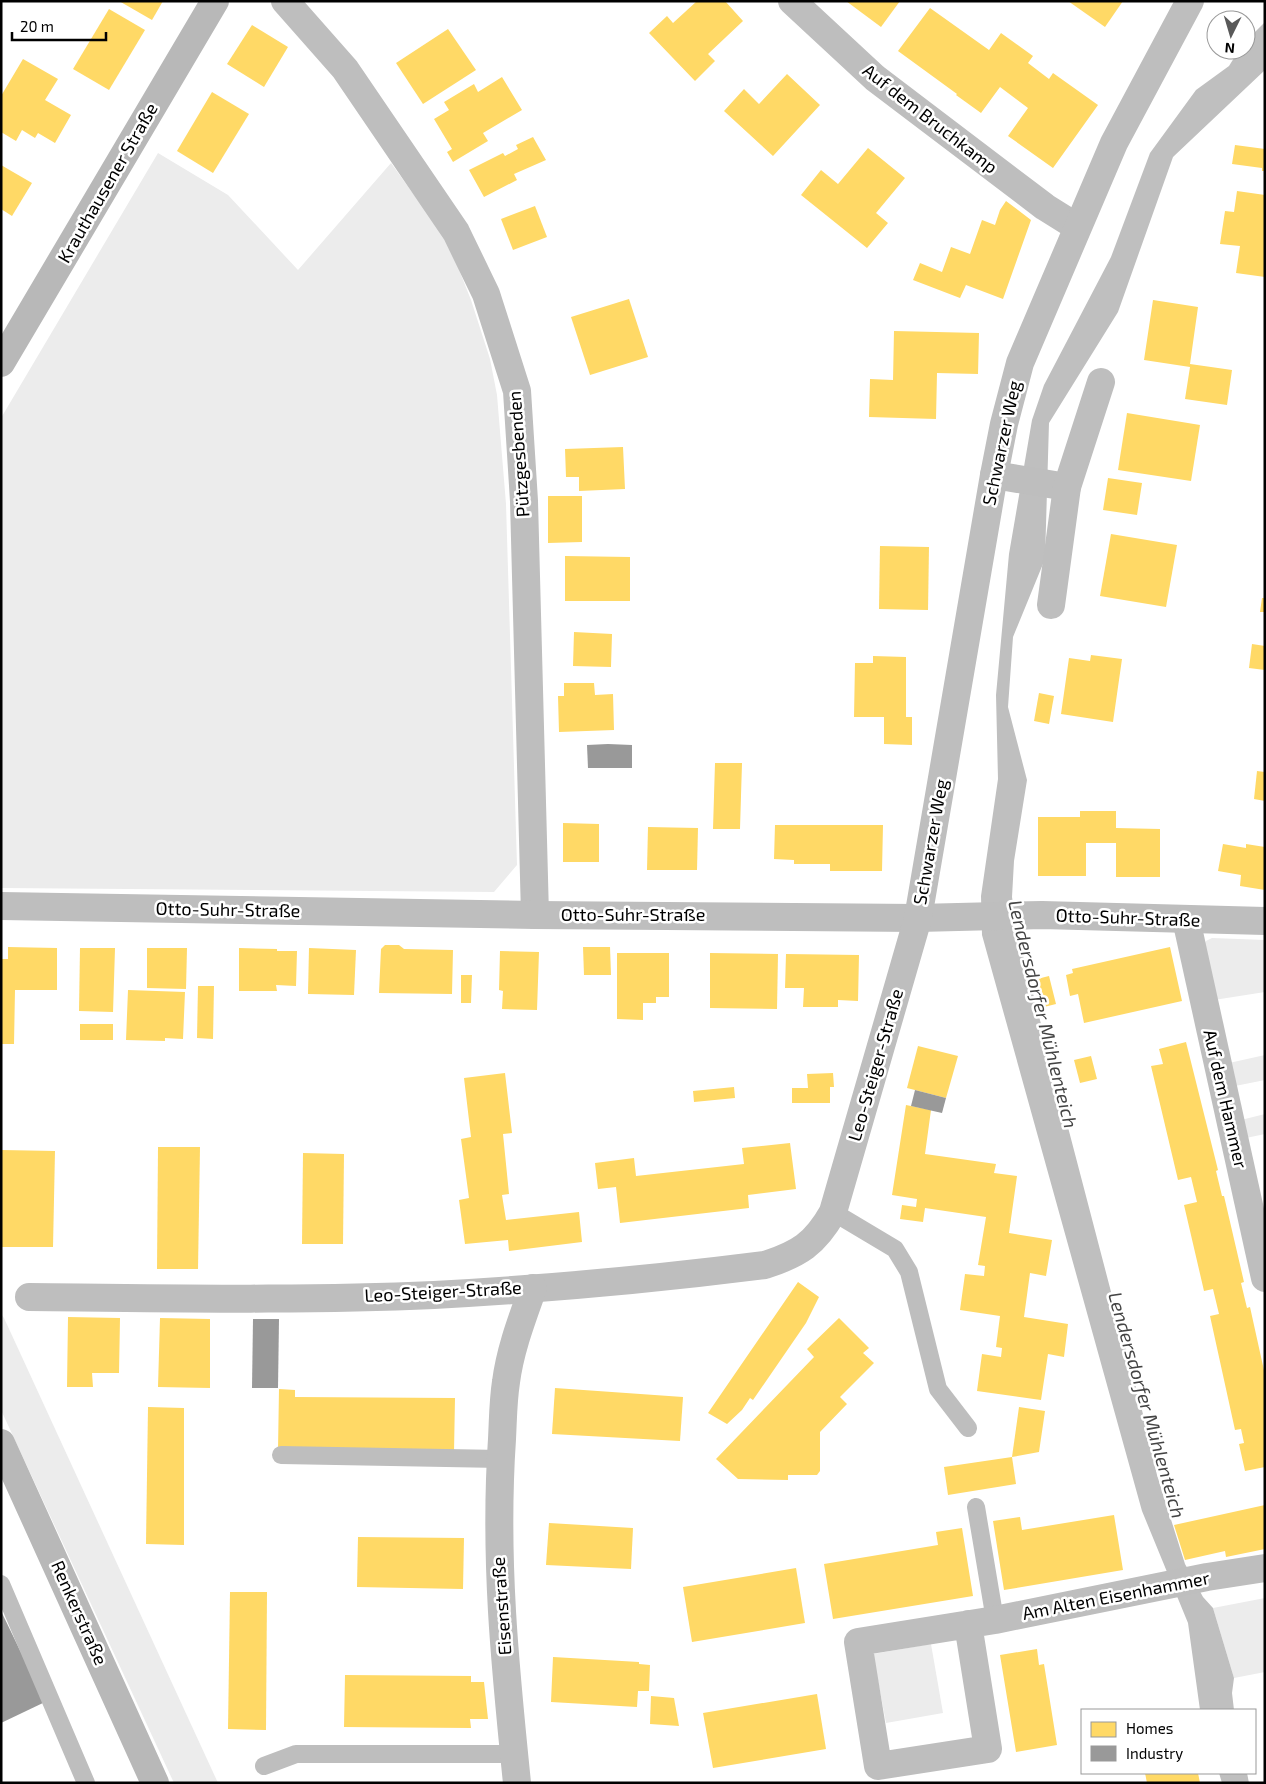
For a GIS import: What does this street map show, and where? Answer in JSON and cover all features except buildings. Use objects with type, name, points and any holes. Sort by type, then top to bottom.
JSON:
[{"type":"street","name":"Krauthausener Straße","points":[[1,363],[214,1]]},
{"type":"street","name":"Pützgesbenden","points":[[285,1],[345,69],[456,232],[486,294],[517,390],[524,501],[535,915]]},
{"type":"street","name":"Auf dem Bruchkamp","points":[[792,1],[801,12],[875,78],[1045,207],[1077,227]]},
{"type":"street","name":"Schwarzer Weg","points":[[918,918],[1002,477],[1004,424],[1020,363],[1114,143],[1190,1]]},
{"type":"street","points":[[1051,605],[1062,486],[1101,382]]},
{"type":"street","points":[[1002,477],[1062,486]]},
{"type":"street","name":"Otto-Suhr-Straße","points":[[1,906],[535,915],[918,918],[1042,915],[1265,921]]},
{"type":"street","name":"Leo-Steiger-Straße","points":[[29,1297],[285,1298],[433,1295],[533,1288],[765,1266],[789,1257],[806,1247],[822,1232],[833,1212],[918,918]]},
{"type":"street","name":"Auf dem Hammer","points":[[1186,919],[1265,1278]]},
{"type":"street","name":"Eisenstraße","points":[[517,1783],[500,1610],[498,1543],[506,1382],[514,1341],[533,1288]]},
{"type":"street","name":"Renkerstraße","points":[[1,1443],[155,1783]]},
{"type":"street","name":"Am Alten Eisenhammer","points":[[968,1624],[988,1748],[879,1775],[858,1642],[968,1624],[995,1620],[1207,1577],[1265,1568]]},
{"type":"lane","points":[[833,1212],[895,1249],[910,1272],[938,1389],[968,1428]]},
{"type":"lane","points":[[282,1455],[501,1459]]},
{"type":"lane","points":[[976,1507],[995,1620]]},
{"type":"lane","points":[[1,1584],[86,1783]]},
{"type":"lane","points":[[264,1766],[296,1754],[514,1754]]},
{"type":"shaded area","points":[[1265,22],[1265,70],[1173,157],[1118,312],[1049,423],[1045,559],[1013,637],[1008,707],[1027,780],[1014,861],[1012,897],[1018,936],[1144,1418],[1157,1475],[1185,1564],[1203,1597],[1213,1608],[1234,1678],[1232,1693],[1234,1709],[1200,1709],[1188,1623],[1142,1511],[982,935],[981,896],[998,779],[996,695],[1009,554],[1032,420],[1044,385],[1111,257],[1150,153],[1196,90],[1229,66],[1233,60],[1256,60],[1256,31]]},
{"type":"shaded area","points":[[158,153],[228,195],[298,270],[391,163],[448,242],[471,300],[490,359],[497,395],[506,504],[517,865],[494,892],[1,888],[1,418]]},
{"type":"shaded area","points":[[1212,938],[1265,940],[1265,992],[1214,1000],[1203,947],[1206,941]]},
{"type":"shaded area","points":[[1265,1055],[1265,1080],[1235,1086],[1229,1063]]},
{"type":"shaded area","points":[[1265,1114],[1265,1134],[1246,1138],[1241,1120]]},
{"type":"shaded area","points":[[1,1314],[218,1783],[174,1783],[1,1410]]},
{"type":"shaded area","points":[[1265,1598],[1265,1672],[1234,1678],[1213,1608]]},
{"type":"shaded area","points":[[931,1644],[943,1713],[886,1723],[873,1654]]},
{"type":"shaded area","points":[[1219,1774],[1247,1774],[1249,1783],[1222,1783]]},
{"type":"water label","name":"Lendersdorfer Mühlenteich","points":[[1043,1014]]},
{"type":"water label","name":"Lendersdorfer Mühlenteich","points":[[1147,1405]]}]
